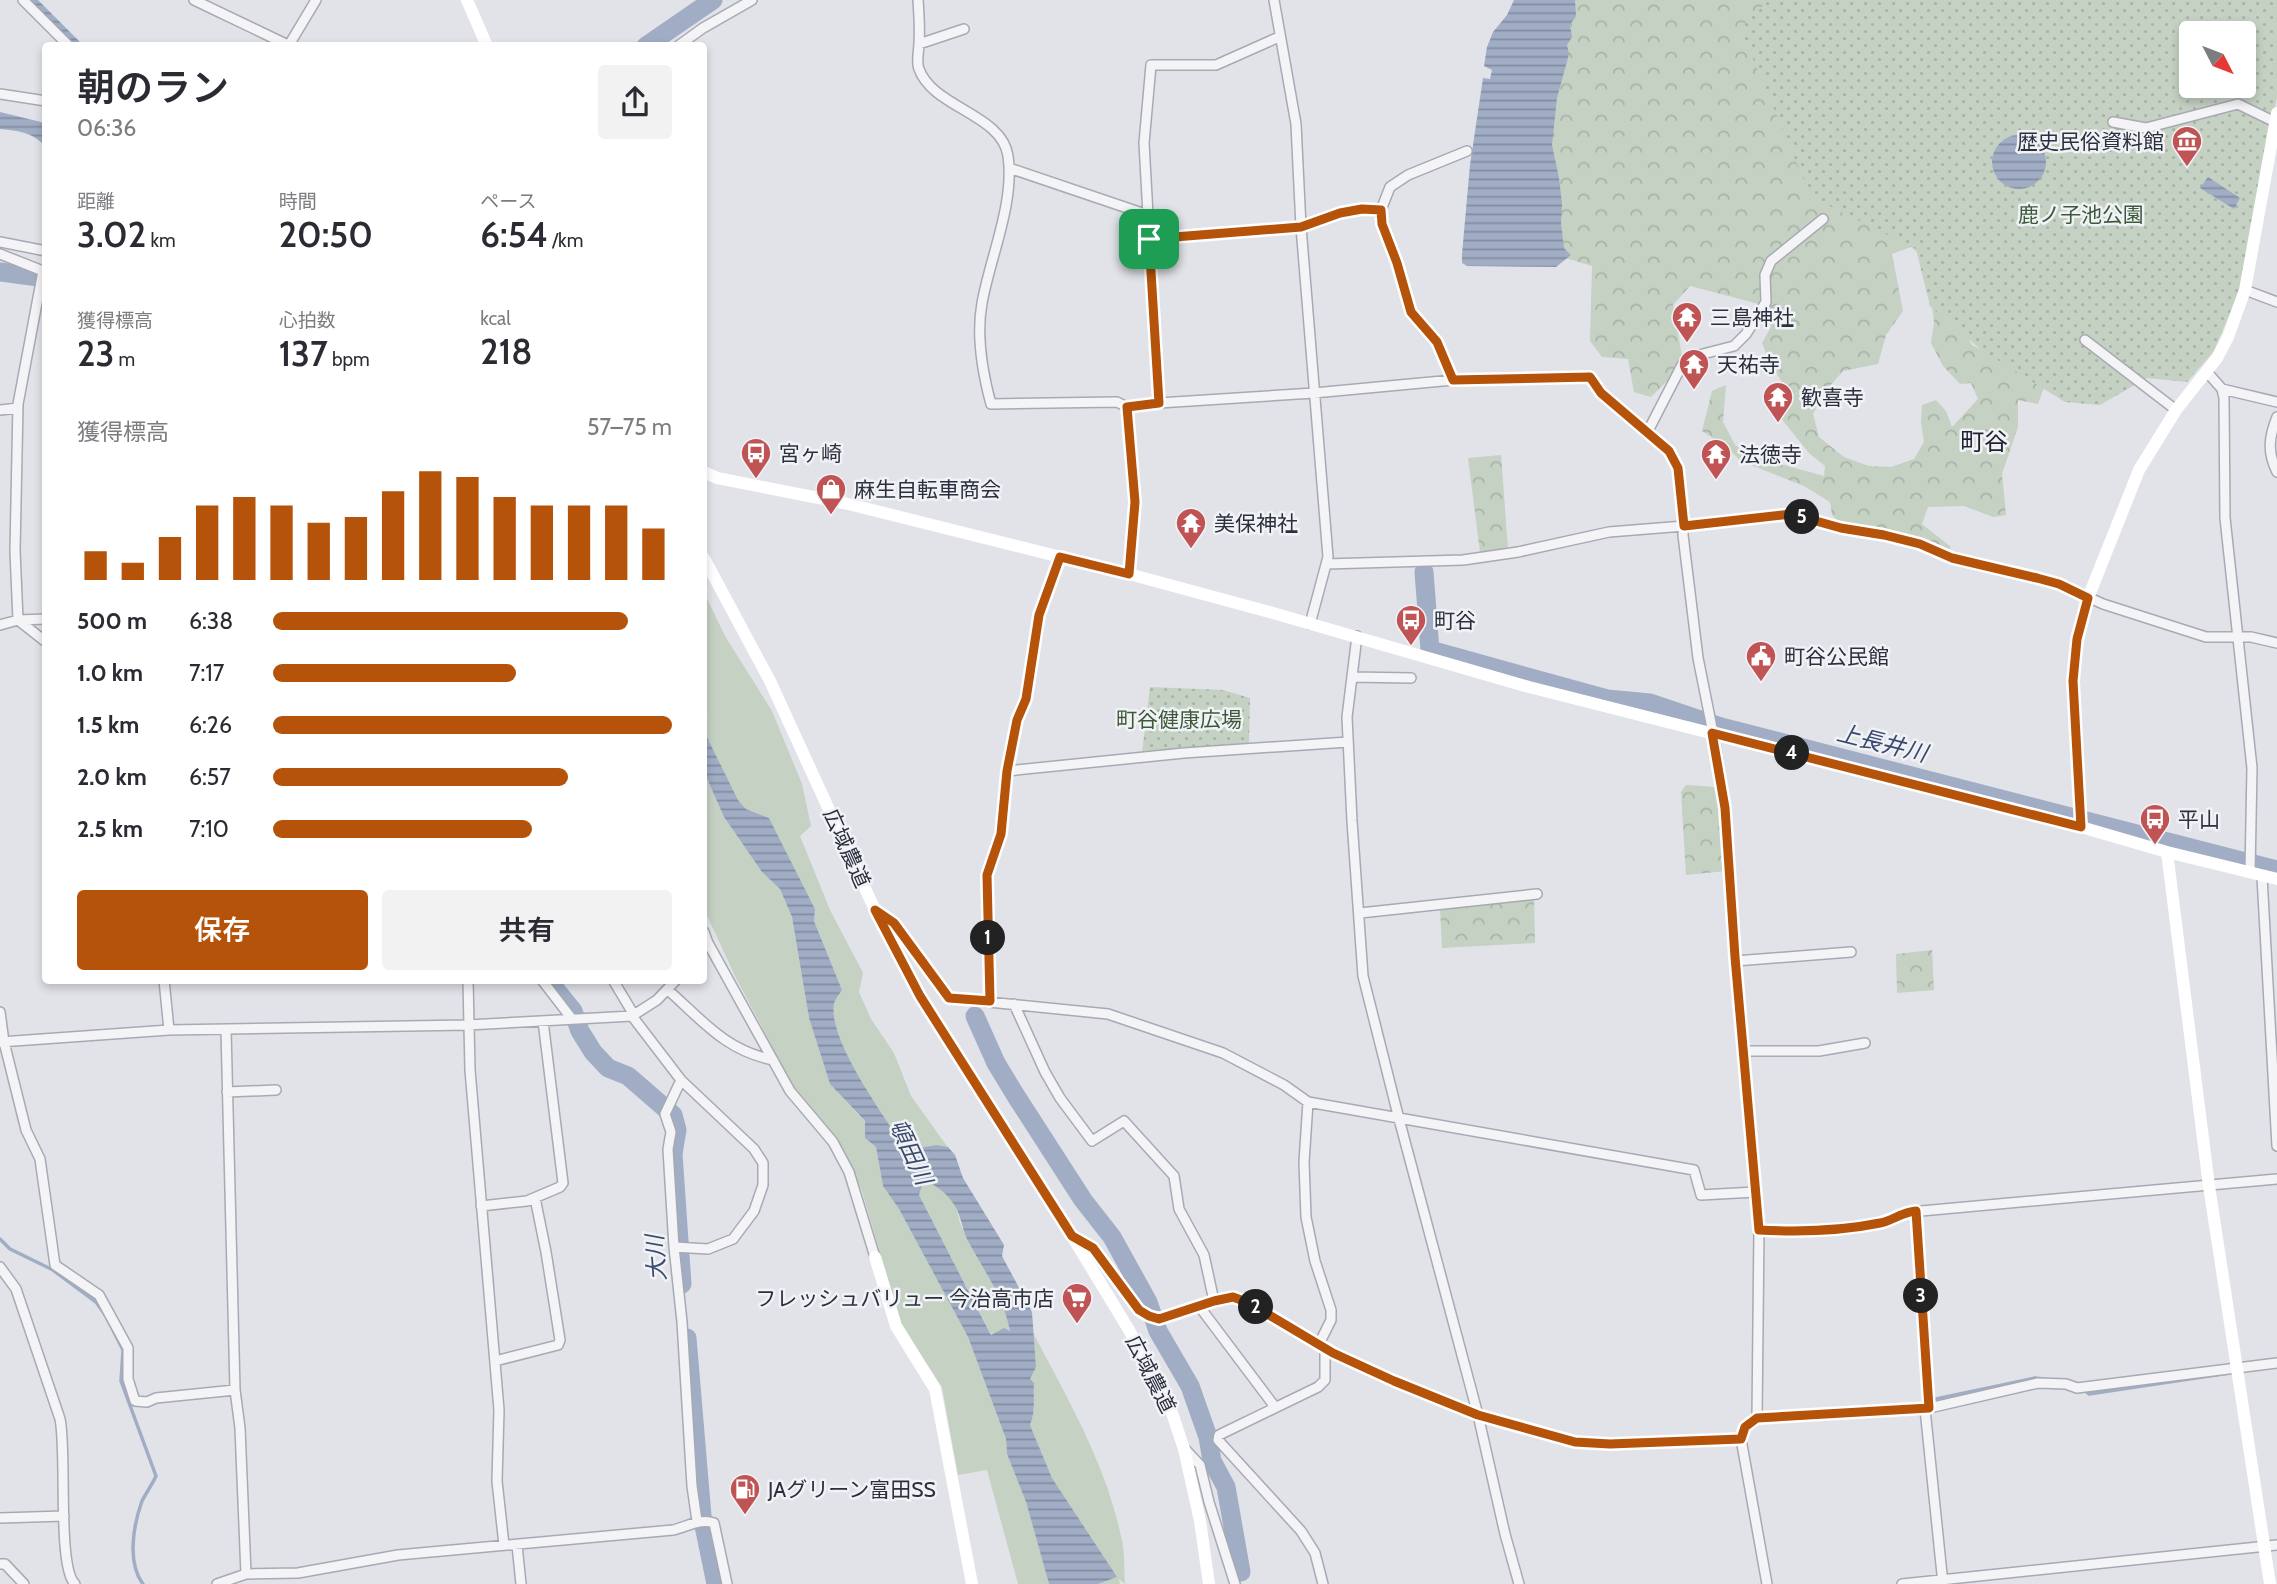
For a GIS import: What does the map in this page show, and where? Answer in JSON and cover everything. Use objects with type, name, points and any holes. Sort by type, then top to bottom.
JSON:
[{"type":"street","points":[[23,0],[65,42]]},
{"type":"street","points":[[194,0],[284,42]]},
{"type":"street","points":[[292,42],[316,0]]},
{"type":"street","points":[[467,0],[485,42]]},
{"type":"street","points":[[683,42],[703,27],[752,0]]},
{"type":"street","points":[[918,0],[918,67],[926,82],[990,128],[1005,144],[1009,169],[1005,213],[981,306],[981,366],[991,404],[1117,402],[1127,407],[1453,380],[1590,377],[1601,393],[1669,451],[1678,468],[1698,658],[1725,808],[1735,961],[1759,1230],[1757,1418]]},
{"type":"street","points":[[1274,0],[1296,124],[1301,227],[1328,557],[1310,624]]},
{"type":"street","points":[[919,44],[964,29]]},
{"type":"street","points":[[1159,403],[1144,143],[1151,65],[1216,65],[1279,37]]},
{"type":"street","points":[[0,94],[42,101]]},
{"type":"street","points":[[2081,827],[2073,681],[2077,639],[2088,598],[2139,470],[2176,410],[2207,372],[2228,337],[2245,290],[2276,118],[2238,104],[2146,128],[2113,122]]},
{"type":"street","points":[[1453,380],[1437,342],[1411,312],[1382,224],[1381,210],[1390,187],[1408,175],[1466,151]]},
{"type":"street","points":[[1009,169],[1148,215]]},
{"type":"street","points":[[1149,239],[1301,227],[1340,213],[1362,209],[1381,210]]},
{"type":"street","points":[[1647,433],[1682,365],[1691,357],[1734,346],[1746,334],[1766,302],[1765,275],[1771,261],[1823,219]]},
{"type":"street","points":[[0,242],[42,250]]},
{"type":"street","points":[[0,254],[42,271]]},
{"type":"street","points":[[18,621],[15,551],[18,408],[42,276]]},
{"type":"street","points":[[2245,290],[2277,302]]},
{"type":"street","points":[[2085,340],[2176,410]]},
{"type":"street","points":[[2207,372],[2222,389],[2224,398],[2225,518],[2252,768],[2256,874],[2277,1146]]},
{"type":"street","points":[[2222,389],[2276,399]]},
{"type":"street","points":[[1127,407],[1135,502],[1129,574]]},
{"type":"street","points":[[0,410],[18,408]]},
{"type":"street","points":[[2277,417],[2270,459],[2277,472]]},
{"type":"street","points":[[707,473],[717,478],[844,503],[1129,574],[1357,636],[1529,687],[2277,879]]},
{"type":"street","points":[[1326,564],[1463,560],[1518,552],[1609,532],[1791,514],[1841,528],[1920,544],[1952,558],[2059,584],[2088,598],[2206,637],[2238,637],[2277,643]]},
{"type":"street","points":[[990,1001],[987,875],[1001,834],[1007,771],[1017,720],[1026,699],[1039,615],[1060,557]]},
{"type":"street","name":"広域農道","points":[[707,564],[770,681],[875,910],[920,996],[1072,1236],[1135,1342],[1172,1413],[1184,1449],[1200,1521],[1209,1584]]},
{"type":"street","points":[[0,625],[42,619]]},
{"type":"street","points":[[18,621],[42,639]]},
{"type":"street","points":[[1357,636],[1347,717],[1363,976],[1478,1415],[1504,1534],[1519,1584]]},
{"type":"street","points":[[1352,677],[1411,678]]},
{"type":"street","points":[[1007,771],[1184,753],[1348,742]]},
{"type":"street","points":[[2167,852],[2210,1185],[2237,1368],[2271,1546],[2270,1584]]},
{"type":"street","points":[[1360,913],[1537,894]]},
{"type":"street","points":[[875,910],[894,923],[949,998],[1108,1014],[1223,1053],[1284,1084],[1308,1102],[1694,1170],[1701,1195],[1755,1192]]},
{"type":"street","points":[[707,948],[790,1091],[833,1142],[849,1172],[896,1326],[934,1389],[972,1584]]},
{"type":"street","points":[[1735,961],[1851,952]]},
{"type":"street","points":[[164,984],[169,1030]]},
{"type":"street","points":[[468,984],[468,1025],[481,1206],[499,1410],[497,1482],[504,1545]]},
{"type":"street","points":[[545,984],[572,1019]]},
{"type":"street","points":[[615,984],[633,1015],[681,1080],[754,1149],[763,1163],[763,1185],[754,1212],[733,1239],[708,1248],[674,1247]]},
{"type":"street","points":[[2,1042],[169,1030],[468,1025],[633,1015],[657,1000],[673,984]]},
{"type":"street","points":[[668,990],[710,1030],[752,1056],[773,1060]]},
{"type":"street","points":[[1014,1004],[1045,1072],[1060,1098],[1092,1141],[1124,1121],[1174,1176],[1179,1209],[1204,1255],[1214,1301]]},
{"type":"street","points":[[0,1013],[2,1042],[26,1130],[40,1159],[55,1265],[99,1295],[128,1348],[128,1380],[135,1401],[148,1402],[156,1398],[235,1390]]},
{"type":"street","points":[[481,1206],[527,1202],[560,1187],[563,1183],[543,1021]]},
{"type":"street","points":[[226,1030],[235,1390],[240,1428],[246,1574]]},
{"type":"street","points":[[1743,1051],[1819,1051],[1866,1043]]},
{"type":"street","points":[[681,1080],[665,1114],[671,1132],[668,1149],[674,1247],[697,1521]]},
{"type":"street","points":[[228,1092],[276,1090]]},
{"type":"street","points":[[1308,1102],[1304,1162],[1306,1217],[1315,1261],[1331,1310],[1331,1320],[1322,1346],[1325,1380],[1318,1387],[1219,1435],[1218,1440],[1301,1531],[1315,1553],[1323,1584]]},
{"type":"street","points":[[1759,1230],[1794,1232],[1882,1223],[1899,1214],[1916,1211],[2277,1179]]},
{"type":"street","points":[[495,1361],[558,1345],[560,1340],[547,1252],[535,1198]]},
{"type":"street","points":[[1916,1211],[1927,1408],[1942,1582]]},
{"type":"street","points":[[1072,1236],[1093,1248],[1139,1310],[1149,1316],[1159,1319],[1233,1297],[1249,1303],[1322,1346],[1394,1381],[1478,1415],[1575,1442],[1610,1444],[1741,1439]]},
{"type":"street","points":[[0,1266],[16,1289],[60,1419],[64,1437],[66,1564],[75,1584]]},
{"type":"street","points":[[1199,1306],[1275,1407]]},
{"type":"street","points":[[1767,1584],[1741,1439],[1745,1427],[1757,1418],[1927,1408],[2038,1383],[2066,1384],[2077,1388],[2277,1363]]},
{"type":"street","points":[[1184,1449],[1200,1465],[1235,1584]]},
{"type":"street","points":[[0,1518],[64,1516]]},
{"type":"street","points":[[217,1584],[246,1574],[298,1573],[398,1555],[673,1530],[687,1527],[697,1521],[714,1523],[727,1584]]},
{"type":"street","points":[[517,1545],[521,1584]]},
{"type":"street","points":[[1902,1584],[1942,1582],[2271,1546]]},
{"type":"street","points":[[0,1564],[5,1564],[24,1584]]},
{"type":"green space","points":[[1563,0],[2128,0],[1936,266],[1911,247],[1892,254],[1903,311],[1886,335],[1878,364],[1843,371],[1823,394],[1813,414],[1819,437],[1844,457],[1869,466],[1891,467],[1914,459],[1924,442],[1922,405],[1936,400],[1946,411],[1952,427],[1978,399],[1971,383],[1960,384],[1943,366],[1931,343],[1934,323],[1931,296],[1959,322],[1972,345],[2046,382],[2038,404],[2018,400],[2018,427],[2002,474],[2006,515],[1993,517],[1964,506],[1928,507],[1922,524],[1951,547],[1944,556],[1913,537],[1842,525],[1832,515],[1830,502],[1804,486],[1741,461],[1725,446],[1702,431],[1712,391],[1726,385],[1723,422],[1735,445],[1756,457],[1824,476],[1825,466],[1809,453],[1776,412],[1782,382],[1762,343],[1771,327],[1759,304],[1690,286],[1673,305],[1682,356],[1668,380],[1651,397],[1634,392],[1628,359],[1602,357],[1590,341],[1592,266],[1546,252],[1538,142]]},
{"type":"green space","name":"鹿ノ子池公園","points":[[1769,0],[2277,0],[2277,97],[2240,289],[2214,351],[2187,382],[2147,378],[2100,405],[2065,402],[1980,349],[1930,306],[1916,249],[1811,197],[1740,28]]},
{"type":"green space","points":[[1501,455],[1508,549],[1480,552],[1468,458]]},
{"type":"green space","points":[[707,598],[725,636],[772,711],[802,784],[811,826],[800,836],[830,910],[863,973],[859,992],[871,1019],[894,1053],[911,1096],[949,1149],[936,1145],[906,1150],[860,1079],[840,1038],[835,1020],[834,1004],[842,990],[814,921],[815,909],[769,818],[746,809],[738,800],[707,737]]},
{"type":"green space","name":"町谷健康広場","points":[[1150,687],[1223,690],[1250,698],[1249,744],[1142,753]]},
{"type":"green space","points":[[707,779],[724,817],[762,872],[780,889],[792,917],[809,1018],[830,1084],[865,1122],[865,1138],[876,1147],[883,1186],[899,1209],[968,1337],[1006,1439],[1007,1454],[1026,1502],[1049,1584],[1018,1584],[987,1470],[958,1475],[942,1387],[901,1324],[862,1191],[844,1150],[795,1090],[735,976],[707,915]]},
{"type":"green space","points":[[1686,785],[1716,787],[1726,871],[1686,875],[1681,792]]},
{"type":"green space","points":[[1534,897],[1535,943],[1442,948],[1440,907]]},
{"type":"green space","points":[[1932,950],[1934,990],[1897,993],[1896,954]]},
{"type":"green space","points":[[924,1180],[941,1188],[956,1206],[969,1243],[1006,1311],[1011,1331],[1004,1329],[992,1336],[919,1195]]},
{"type":"green space","points":[[1033,1333],[1085,1434],[1107,1486],[1122,1541],[1125,1584],[1119,1579],[1120,1584],[1098,1584],[1116,1577],[1052,1478],[1030,1425],[1034,1410],[1034,1383],[1029,1379],[1036,1367]]},
{"type":"water","points":[[28,0],[38,0],[80,42],[70,42]]},
{"type":"water","points":[[1514,0],[1575,0],[1576,16],[1570,25],[1572,37],[1567,45],[1569,54],[1557,98],[1552,145],[1559,178],[1564,248],[1571,255],[1556,267],[1467,266],[1462,263],[1470,165],[1483,78],[1490,79],[1492,70],[1484,66],[1487,47],[1493,32],[1507,15]]},
{"type":"water","points":[[0,112],[42,122],[42,143],[30,135],[0,129]]},
{"type":"water","points":[[2024,135],[2034,139],[2042,147],[2046,162],[2042,177],[2034,185],[2014,189],[2004,185],[1996,177],[1992,157],[1996,147],[2004,139]]},
{"type":"water","points":[[2208,177],[2240,198],[2234,209],[2200,188]]},
{"type":"water","name":"頓田川","points":[[707,737],[738,800],[746,809],[769,818],[815,909],[814,921],[842,990],[834,1004],[835,1020],[840,1038],[860,1079],[906,1150],[936,1145],[948,1147],[955,1155],[963,1178],[1004,1245],[1002,1256],[1032,1312],[1036,1367],[1030,1379],[1034,1383],[1034,1410],[1030,1425],[1052,1478],[1117,1577],[1098,1584],[1049,1584],[1026,1502],[1007,1454],[1006,1439],[968,1337],[899,1209],[883,1186],[876,1147],[865,1138],[865,1121],[830,1084],[809,1018],[792,917],[780,889],[762,872],[724,817],[707,779]],"holes":[[[924,1180],[937,1187],[956,1207],[967,1238],[999,1296],[1010,1331],[1004,1328],[991,1335],[919,1195]]]},
{"type":"waterway","points":[[652,42],[713,0]]},
{"type":"waterway","name":"大川","points":[[0,272],[42,277]]},
{"type":"waterway","name":"上長井川","points":[[1424,572],[1430,650],[1607,699],[1650,703],[1721,727],[2277,870]]},
{"type":"waterway","name":"大川","points":[[551,984],[573,1011],[580,1031],[593,1052],[608,1068],[628,1076],[673,1115],[677,1130],[673,1154],[682,1284]]},
{"type":"waterway","points":[[975,1016],[996,1063],[1016,1096],[1083,1200],[1112,1237],[1148,1302],[1158,1331],[1190,1386],[1208,1437],[1212,1461],[1226,1487],[1241,1572]]},
{"type":"waterway","points":[[0,1239],[10,1249],[53,1270],[96,1302],[123,1350],[121,1381],[156,1476],[142,1501],[134,1533],[133,1555],[143,1584]]},
{"type":"waterway","name":"大川","points":[[687,1338],[702,1516],[716,1584]]},
{"type":"waterway","points":[[2084,1390],[2089,1394],[2229,1373]]},
{"type":"waterway","points":[[1936,1399],[2035,1378],[2044,1379]]},
{"type":"place","name":"歴史民俗資料館","points":[[2187,168]]},
{"type":"place","name":"三島神社","points":[[1687,344]]},
{"type":"place","name":"天祐寺","points":[[1694,391]]},
{"type":"place","name":"歓喜寺","points":[[1778,424]]},
{"type":"place","name":"宮ヶ崎","points":[[756,480]]},
{"type":"place","name":"法徳寺","points":[[1716,481]]},
{"type":"place","name":"麻生自転車商会","points":[[831,516]]},
{"type":"place","name":"美保神社","points":[[1191,550]]},
{"type":"place","name":"町谷","points":[[1411,647]]},
{"type":"place","name":"町谷公民館","points":[[1761,683]]},
{"type":"place","name":"平山","points":[[2155,846]]},
{"type":"place","name":"フレッシュバリュー 今治高市店","points":[[1077,1325]]},
{"type":"place","name":"JAグリーン富田SS","points":[[745,1516]]},
{"type":"district","name":"町谷","points":[[1984,441]]},
{"type":"route","points":[[1362,209],[1381,210],[1382,224],[1411,312],[1437,342],[1453,380],[1590,377],[1601,393],[1669,451],[1678,468],[1684,526],[1791,514],[1823,524],[1920,544],[1952,558],[2059,584],[2088,598],[2077,639],[2073,681],[2081,827],[1712,733],[1725,808],[1759,1230],[1794,1232],[1882,1223],[1899,1214],[1916,1211],[1929,1408],[1757,1418],[1745,1427],[1741,1439],[1610,1444],[1575,1442],[1478,1415],[1394,1381],[1333,1353],[1249,1303],[1233,1297],[1159,1319],[1149,1316],[1139,1310],[1093,1248],[1072,1236],[920,996],[875,910],[894,923],[949,998],[990,1001],[987,875],[1001,834],[1007,771],[1017,720],[1026,699],[1039,615],[1060,557],[1129,574],[1135,502],[1127,407],[1159,403],[1149,239],[1301,227],[1340,213],[1362,209]]}]
